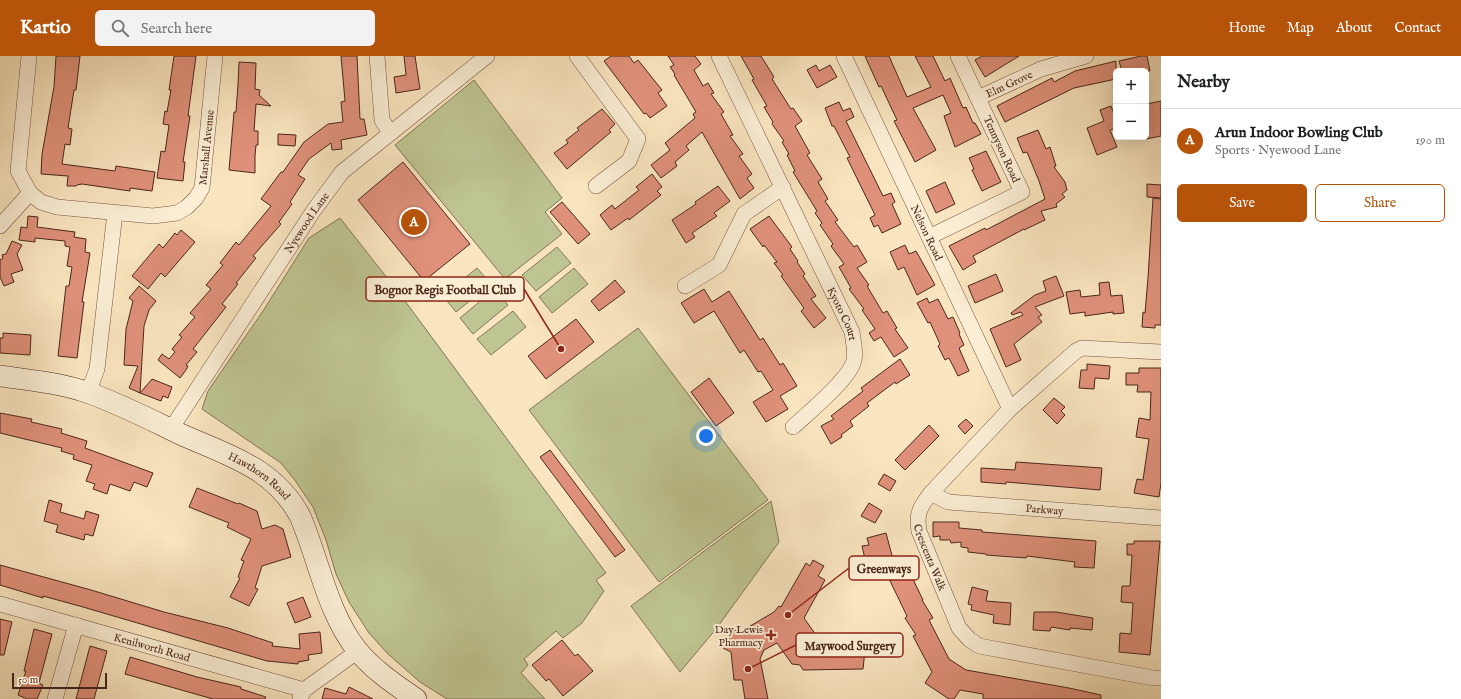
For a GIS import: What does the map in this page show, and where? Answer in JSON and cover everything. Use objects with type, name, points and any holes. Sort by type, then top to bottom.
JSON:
[{"type":"street","name":"Marshall Avenue","points":[[29,56],[18,171],[30,193],[41,202],[57,207],[153,216],[177,213],[188,207],[202,188],[206,163],[215,56]]},
{"type":"street","points":[[377,56],[382,120],[390,133]]},
{"type":"street","name":"Nyewood Lane","points":[[171,429],[342,172],[487,56]]},
{"type":"street","points":[[577,56],[638,139],[629,161],[596,186]]},
{"type":"street","name":"Kyoto Court","points":[[719,56],[852,332],[855,347],[854,362],[845,376],[793,427]]},
{"type":"street","name":"Nelson Road","points":[[844,56],[1010,409]]},
{"type":"street","name":"Tennyson Road","points":[[929,237],[1022,192],[958,56]]},
{"type":"street","name":"Elm Grove","points":[[978,98],[1041,69],[1086,56]]},
{"type":"street","points":[[685,286],[719,265],[744,214],[783,187]]},
{"type":"street","points":[[0,226],[30,193]]},
{"type":"street","points":[[88,393],[97,369],[115,213]]},
{"type":"street","name":"Crescenta Walk","points":[[1161,352],[1082,348],[1070,355],[1010,409],[931,493],[923,503],[916,517],[919,531],[959,628],[969,639],[979,646],[1153,678],[1161,678]]},
{"type":"street","name":"Hawthorn Road","points":[[0,376],[46,382],[88,393],[239,458],[268,476],[281,488],[300,516],[333,606],[341,624],[358,651],[376,668],[416,699]]},
{"type":"street","name":"Parkway","points":[[931,493],[948,502],[1161,518]]},
{"type":"street","name":"Kenilworth Road","points":[[0,604],[76,625],[302,695]]},
{"type":"street","points":[[55,699],[76,625]]},
{"type":"street","points":[[302,695],[358,651]]},
{"type":"green space","points":[[474,80],[562,198],[545,212],[562,234],[505,279],[395,145]]},
{"type":"green space","points":[[340,218],[402,297],[606,573],[596,580],[604,591],[582,623],[563,638],[556,631],[524,659],[528,665],[521,673],[545,699],[447,699],[420,682],[388,654],[369,633],[349,602],[336,574],[326,540],[313,507],[294,479],[281,463],[202,409],[208,391],[263,311],[309,238]]},
{"type":"green space","points":[[557,247],[571,263],[536,291],[522,275]]},
{"type":"green space","points":[[477,268],[491,284],[456,312],[443,296]]},
{"type":"green space","points":[[574,268],[588,284],[552,313],[539,297]]},
{"type":"green space","points":[[495,289],[508,305],[473,334],[460,318]]},
{"type":"green space","points":[[513,311],[526,327],[491,355],[477,339]]},
{"type":"green space","points":[[638,328],[768,500],[659,582],[529,410]]},
{"type":"green space","points":[[771,501],[779,542],[716,629],[680,672],[631,606]]},
{"type":"building","points":[[56,56],[80,56],[76,90],[74,90],[68,128],[72,129],[70,145],[65,144],[62,164],[115,171],[116,166],[155,172],[152,191],[130,188],[130,191],[82,184],[67,186],[68,176],[41,174],[42,154],[54,87]]},
{"type":"building","points":[[174,56],[196,56],[188,116],[190,116],[183,162],[185,162],[183,181],[157,178],[161,151],[165,152],[169,125],[163,124],[171,90],[169,90]]},
{"type":"building","points":[[341,56],[357,56],[360,119],[364,119],[367,135],[341,140],[342,149],[332,150],[331,143],[309,159],[298,175],[305,179],[290,202],[292,204],[279,222],[281,224],[253,256],[256,258],[236,283],[238,284],[222,304],[226,307],[193,349],[197,352],[186,365],[188,366],[180,378],[158,360],[162,354],[169,359],[175,352],[172,349],[182,337],[179,335],[195,317],[190,313],[211,289],[206,285],[223,265],[220,263],[236,242],[239,245],[271,206],[261,199],[281,172],[283,172],[304,142],[328,124],[343,122],[341,102],[345,101]]},
{"type":"building","points":[[404,56],[415,56],[420,89],[396,93],[394,77],[406,75]]},
{"type":"building","points":[[611,56],[629,56],[634,63],[638,60],[662,90],[658,93],[667,106],[650,118],[646,113],[644,114],[604,61]]},
{"type":"building","points":[[668,56],[695,56],[701,64],[694,70],[703,86],[708,83],[714,93],[711,94],[724,112],[721,114],[733,135],[730,136],[743,154],[739,156],[752,174],[747,178],[754,188],[740,199],[702,132],[686,146],[689,150],[675,162],[677,166],[661,178],[651,165],[670,150],[665,143],[695,118],[693,114],[696,112],[670,67],[674,65]]},
{"type":"building","points":[[741,56],[761,56],[774,77],[772,79],[791,109],[793,108],[802,121],[795,126],[810,153],[807,155],[822,179],[818,182],[828,199],[825,201],[838,220],[835,222],[854,247],[857,245],[867,262],[857,268],[869,285],[867,286],[883,313],[887,311],[897,328],[895,329],[908,348],[894,357],[881,337],[874,341],[869,333],[875,329],[862,310],[864,309],[849,289],[851,288],[839,267],[844,264],[831,246],[833,244],[820,225],[822,223],[815,213],[817,211],[793,172],[795,171],[787,155],[789,154],[782,142],[784,141],[772,124],[773,122],[764,107],[767,106],[752,80],[754,79]]},
{"type":"building","points":[[865,56],[889,56],[907,97],[931,87],[915,56],[933,56],[945,81],[950,78],[963,108],[966,107],[973,123],[975,123],[981,134],[955,147],[944,116],[951,113],[943,95],[913,108],[936,150],[915,162],[894,121],[897,120],[881,86],[879,87]]},
{"type":"building","points":[[982,56],[1019,56],[985,77],[975,60]]},
{"type":"building","points":[[1147,56],[1150,71],[1149,68],[1121,68],[1119,61]]},
{"type":"building","points":[[1116,61],[1116,68],[1113,68],[1113,80],[1074,88],[1005,122],[997,106],[1052,78],[1054,82],[1075,71]]},
{"type":"building","points":[[239,62],[256,63],[255,89],[260,90],[259,95],[271,106],[256,104],[254,131],[258,131],[258,145],[256,145],[255,173],[229,170],[234,112],[236,112]]},
{"type":"building","points":[[816,65],[819,71],[830,65],[837,77],[817,88],[807,70]]},
{"type":"building","points":[[1161,101],[1161,136],[1149,138],[1149,104]]},
{"type":"building","points":[[839,102],[843,111],[850,108],[854,117],[846,121],[883,196],[891,193],[895,202],[892,204],[901,224],[882,233],[878,225],[874,227],[870,218],[875,215],[847,158],[850,157],[834,126],[832,126],[825,108]]},
{"type":"building","points":[[1111,106],[1113,111],[1113,129],[1110,130],[1117,147],[1097,155],[1087,128],[1104,121],[1100,110]]},
{"type":"building","points":[[602,109],[615,124],[609,130],[611,132],[567,169],[554,153],[568,143],[566,140],[579,130],[577,128]]},
{"type":"building","points":[[1038,130],[1046,149],[1050,147],[1056,166],[1054,167],[1065,182],[1067,190],[1062,194],[1065,197],[1056,204],[1057,207],[1041,211],[1045,220],[1024,229],[973,256],[976,262],[963,270],[949,246],[985,228],[986,230],[1045,199],[1027,152],[1023,153],[1017,138]]},
{"type":"building","points":[[278,134],[296,135],[295,146],[278,145]]},
{"type":"building","points":[[986,151],[1001,182],[982,191],[972,170],[974,169],[969,158]]},
{"type":"building","points":[[403,162],[470,244],[424,281],[358,200]]},
{"type":"building","points":[[652,174],[662,187],[657,191],[661,195],[629,220],[628,218],[611,230],[600,215],[612,205],[615,209],[639,190],[636,187]]},
{"type":"building","points":[[945,182],[955,204],[936,213],[926,191]]},
{"type":"building","points":[[1147,184],[1161,185],[1161,198],[1147,197]]},
{"type":"building","points":[[718,186],[730,201],[714,213],[717,216],[692,233],[695,237],[686,243],[672,220],[696,204],[695,202]]},
{"type":"building","points":[[1153,198],[1161,199],[1161,325],[1155,325],[1155,328],[1142,327],[1143,312],[1145,313],[1148,278]]},
{"type":"building","points":[[562,202],[590,234],[578,244],[550,212]]},
{"type":"building","points":[[28,216],[38,217],[37,227],[75,232],[74,237],[86,239],[85,252],[90,253],[82,302],[84,302],[77,358],[58,356],[66,286],[69,286],[72,267],[67,266],[70,247],[65,246],[65,241],[35,238],[35,242],[19,240],[21,227],[27,228]]},
{"type":"building","points":[[769,216],[792,247],[790,249],[805,274],[803,276],[816,296],[811,299],[826,318],[814,328],[801,311],[804,308],[781,276],[783,275],[774,263],[777,262],[764,245],[763,247],[750,229]]},
{"type":"building","points":[[181,230],[195,242],[165,277],[161,273],[148,289],[132,276],[159,244],[163,248],[175,233],[177,235]]},
{"type":"building","points":[[12,241],[22,245],[17,254],[23,270],[11,274],[14,282],[4,286],[0,277],[0,260],[3,258],[2,255],[6,254]]},
{"type":"building","points":[[905,245],[909,254],[916,251],[935,285],[917,295],[904,267],[898,270],[890,252]]},
{"type":"building","points":[[996,274],[1003,291],[975,303],[968,286]]},
{"type":"building","points":[[1056,276],[1064,296],[1035,307],[1042,315],[1038,317],[1042,322],[1014,344],[1021,360],[1006,367],[990,329],[1023,315],[1021,312],[1012,315],[1011,313],[1035,295],[1046,291],[1043,281]]},
{"type":"building","points":[[615,280],[625,292],[599,311],[591,301]]},
{"type":"building","points":[[1109,282],[1111,296],[1122,295],[1124,313],[1113,314],[1113,312],[1085,316],[1085,312],[1070,314],[1066,292],[1080,290],[1081,297],[1100,295],[1099,283]]},
{"type":"building","points":[[139,286],[156,301],[149,310],[144,326],[140,393],[129,388],[138,366],[124,365],[126,329],[133,301],[129,298]]},
{"type":"building","points":[[704,289],[712,302],[729,291],[760,340],[763,338],[780,365],[783,363],[797,386],[780,396],[788,409],[766,422],[753,402],[773,390],[761,371],[758,372],[744,350],[740,353],[714,311],[694,323],[681,303]]},
{"type":"building","points":[[927,298],[929,303],[938,299],[948,319],[953,317],[964,345],[959,348],[969,371],[958,376],[949,358],[945,360],[938,346],[940,344],[930,322],[928,323],[917,303]]},
{"type":"building","points":[[576,319],[594,342],[546,379],[528,356]]},
{"type":"building","points":[[3,333],[31,335],[30,355],[0,353],[0,338],[3,338]]},
{"type":"building","points":[[900,359],[910,375],[896,384],[895,382],[867,403],[869,406],[850,421],[853,426],[841,435],[842,437],[831,444],[821,426],[834,419],[831,416],[863,391],[861,388]]},
{"type":"building","points":[[1087,364],[1110,366],[1109,379],[1095,378],[1094,389],[1079,388],[1081,370],[1087,370]]},
{"type":"building","points":[[1139,368],[1161,368],[1161,483],[1159,497],[1134,493],[1137,479],[1143,480],[1149,439],[1136,437],[1139,418],[1150,420],[1151,392],[1137,392],[1138,385],[1126,385],[1126,373],[1139,373]]},
{"type":"building","points":[[709,378],[734,413],[716,426],[691,392]]},
{"type":"building","points":[[152,379],[172,387],[168,398],[163,396],[161,401],[140,393]]},
{"type":"building","points":[[1054,398],[1065,407],[1061,411],[1065,415],[1057,424],[1043,410]]},
{"type":"building","points":[[0,413],[32,419],[31,422],[62,429],[61,433],[87,441],[85,448],[153,473],[147,487],[134,482],[130,491],[110,484],[107,494],[93,489],[95,484],[86,481],[92,465],[73,459],[74,455],[61,451],[62,448],[0,433]]},
{"type":"building","points":[[966,419],[973,426],[965,434],[958,426]]},
{"type":"building","points":[[929,425],[939,436],[905,470],[895,460]]},
{"type":"building","points":[[550,450],[625,550],[615,557],[540,457]]},
{"type":"building","points":[[1016,462],[1102,468],[1100,490],[1006,482],[1006,484],[981,482],[981,468],[1015,470]]},
{"type":"building","points":[[884,474],[896,481],[890,491],[878,484]]},
{"type":"building","points":[[197,488],[257,511],[262,529],[275,525],[283,529],[291,557],[262,566],[255,588],[258,589],[249,606],[230,597],[240,578],[238,577],[244,561],[241,560],[251,539],[227,527],[229,523],[189,507]]},
{"type":"building","points":[[49,500],[62,504],[60,512],[84,519],[86,511],[99,515],[93,536],[85,534],[84,540],[56,532],[58,525],[44,521]]},
{"type":"building","points":[[869,503],[882,511],[875,523],[861,516]]},
{"type":"building","points":[[933,522],[959,522],[959,528],[982,530],[982,532],[1096,541],[1094,568],[1074,567],[1075,562],[1027,556],[1026,558],[968,552],[968,548],[961,547],[961,542],[951,543],[950,540],[940,540],[940,536],[933,537]]},
{"type":"building","points":[[886,533],[894,563],[906,557],[912,570],[909,571],[922,600],[933,618],[929,620],[949,659],[966,670],[1069,688],[1101,695],[1101,699],[983,699],[983,694],[960,690],[954,699],[949,699],[925,683],[932,672],[913,636],[916,635],[905,618],[907,616],[878,556],[865,559],[862,546],[869,545],[867,538]]},
{"type":"building","points":[[1134,541],[1160,541],[1150,655],[1119,652],[1120,633],[1131,634],[1133,603],[1121,602],[1122,586],[1130,586],[1132,555],[1127,555],[1127,544],[1134,544]]},
{"type":"building","points":[[813,560],[824,566],[818,576],[825,580],[804,618],[823,645],[859,643],[860,650],[865,650],[863,669],[803,670],[800,665],[792,664],[777,643],[764,650],[760,659],[768,699],[745,699],[742,680],[734,680],[731,652],[723,648],[732,629],[740,632],[774,612],[779,606],[781,607],[806,563],[810,566]]},
{"type":"building","points":[[0,565],[164,612],[228,628],[273,643],[272,646],[300,649],[299,634],[320,632],[322,653],[308,655],[309,660],[298,662],[298,664],[267,661],[83,607],[43,596],[43,598],[0,585]]},
{"type":"building","points":[[972,587],[988,591],[986,601],[1011,603],[1010,625],[993,623],[994,615],[971,610],[972,605],[968,604]]},
{"type":"building","points":[[303,597],[311,617],[295,623],[287,603]]},
{"type":"building","points":[[1034,612],[1056,612],[1093,618],[1092,630],[1070,628],[1070,630],[1051,627],[1050,631],[1033,630]]},
{"type":"building","points":[[0,619],[12,622],[4,655],[0,655]]},
{"type":"building","points":[[34,629],[52,634],[39,683],[43,685],[37,699],[27,699],[18,695],[26,671],[24,671]]},
{"type":"building","points":[[562,640],[575,656],[578,654],[593,671],[563,696],[549,679],[546,681],[532,665]]},
{"type":"building","points":[[90,646],[107,651],[94,699],[76,699]]},
{"type":"building","points":[[130,657],[197,677],[241,687],[241,689],[266,697],[265,699],[213,699],[125,674]]},
{"type":"building","points":[[349,687],[373,699],[322,699],[325,688],[346,694]]},
{"type":"place","name":"Arun Indoor Bowling Club","points":[[414,222]]},
{"type":"place","name":"Bognor Regis Football Club","points":[[561,349]]},
{"type":"place","name":"Greenways","points":[[788,615]]},
{"type":"place","name":"Day Lewis Pharmacy","points":[[771,635]]},
{"type":"place","name":"Maywood Surgery","points":[[748,669]]}]
